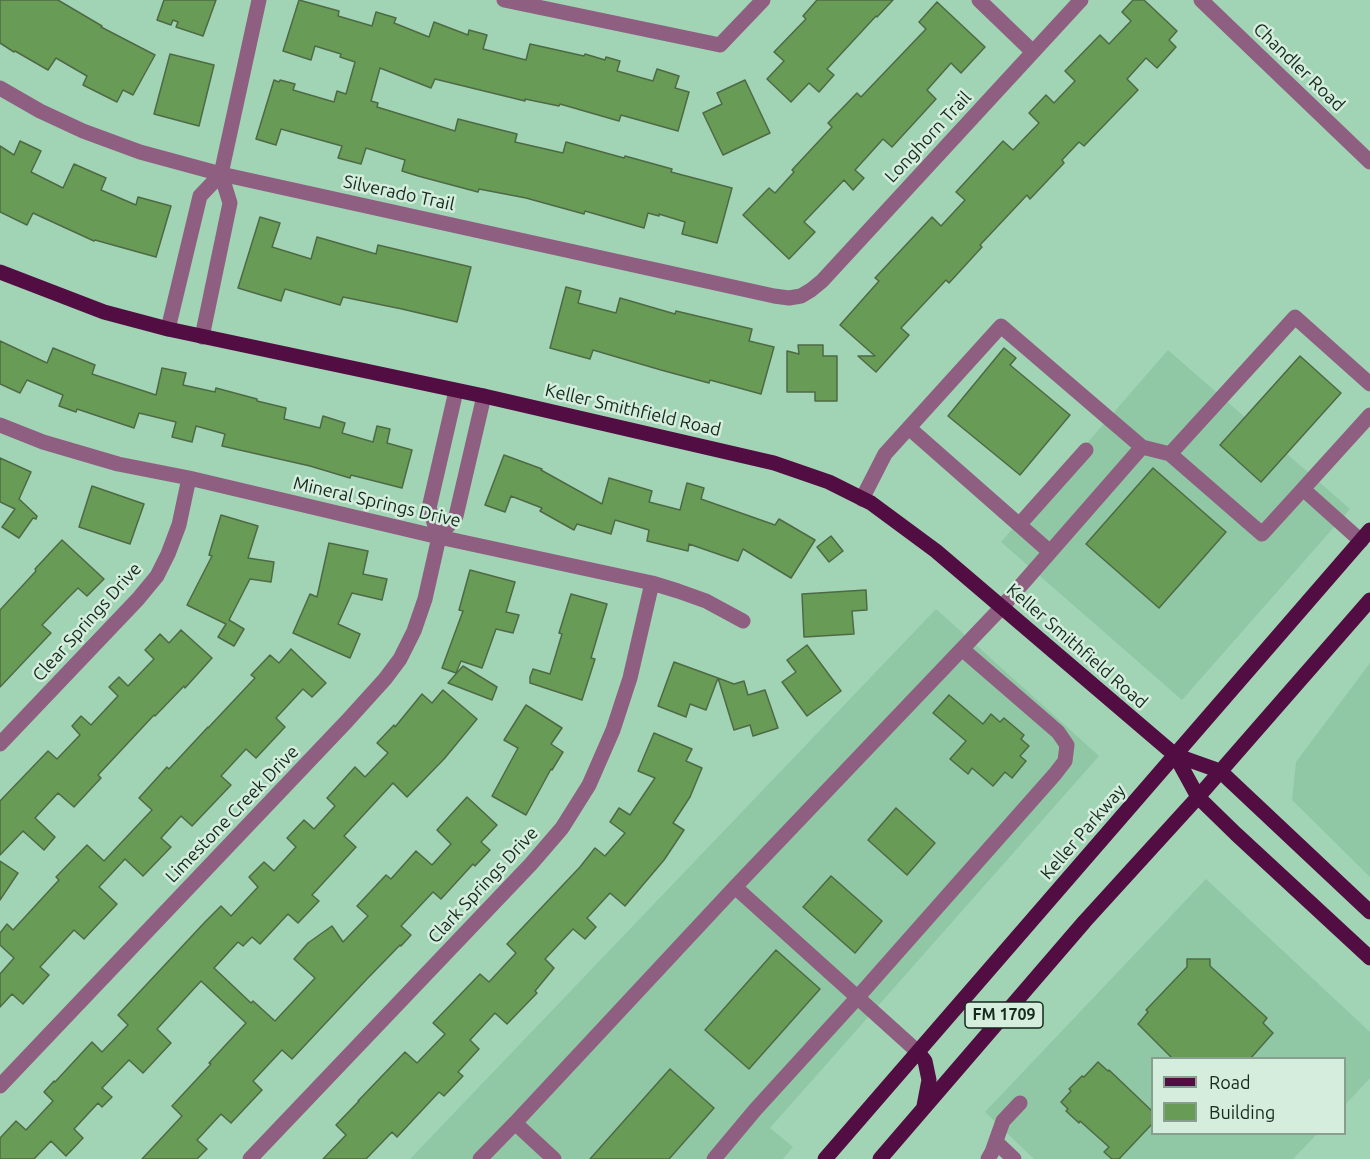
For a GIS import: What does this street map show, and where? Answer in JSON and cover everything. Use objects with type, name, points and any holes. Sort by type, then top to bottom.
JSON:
[{"type":"main road","name":"Keller Smithfield Road","points":[[0,272],[104,312],[168,329],[484,396],[774,463],[829,482],[862,499],[936,551],[1175,755]]},
{"type":"main road","name":"Keller Parkway","points":[[825,1159],[1366,535]]},
{"type":"main road","name":"FM 1709","points":[[880,1159],[1085,921],[1198,797],[1370,600]]},
{"type":"main road","points":[[1175,755],[1220,771],[1370,912]]},
{"type":"main road","points":[[1175,755],[1198,797],[1370,958]]},
{"type":"main road","points":[[918,1052],[925,1061],[929,1080],[924,1109]]},
{"type":"street","points":[[202,337],[230,203],[221,174],[259,0]]},
{"type":"street","points":[[504,0],[720,45],[763,0]]},
{"type":"street","points":[[979,0],[1033,52]]},
{"type":"street","name":"Longhorn Trail","points":[[801,296],[822,281],[1081,0]]},
{"type":"street","name":"Chandler Road","points":[[1202,0],[1370,162]]},
{"type":"street","name":"Silverado Trail","points":[[0,88],[40,111],[83,131],[140,152],[221,174],[774,296],[789,298],[801,296]]},
{"type":"street","points":[[168,329],[200,196],[221,174]]},
{"type":"street","points":[[1170,454],[1295,317],[1370,384]]},
{"type":"street","points":[[862,499],[885,454],[1001,326],[1142,447],[1170,454],[1262,534],[1370,416]]},
{"type":"street","points":[[439,537],[429,508],[456,391]]},
{"type":"street","name":"Limestone Creek Drive","points":[[0,1086],[386,679],[400,659],[414,631],[425,599],[439,537],[456,516],[484,396]]},
{"type":"street","name":"Mineral Springs Drive","points":[[0,425],[43,442],[118,464],[652,583],[706,601],[743,621]]},
{"type":"street","points":[[909,428],[1050,552]]},
{"type":"street","points":[[480,1159],[1002,607],[1142,447]]},
{"type":"street","points":[[1019,525],[1086,450]]},
{"type":"street","name":"Clear Springs Drive","points":[[0,744],[138,599],[157,576],[179,525],[189,478]]},
{"type":"street","points":[[1303,489],[1366,535]]},
{"type":"street","name":"Clark Springs Drive","points":[[250,1159],[531,864],[562,828],[589,785],[613,730],[630,678],[652,583]]},
{"type":"street","points":[[714,1159],[1065,761],[1067,745],[1058,732],[962,649]]},
{"type":"street","points":[[735,887],[918,1052]]},
{"type":"street","points":[[988,1159],[1003,1121],[1020,1103]]},
{"type":"street","points":[[515,1123],[554,1159]]},
{"type":"street","points":[[996,1142],[1014,1159]]},
{"type":"shaded area","points":[[1168,350],[1350,509],[1182,700],[1001,542]]},
{"type":"shaded area","points":[[936,609],[1099,756],[770,1128],[793,1147],[783,1159],[410,1159]]},
{"type":"shaded area","points":[[1370,663],[1370,877],[1292,800],[1296,762]]},
{"type":"shaded area","points":[[1206,879],[1370,1032],[1370,1078],[1346,1104],[1346,1057],[1151,1057],[1151,1135],[1316,1135],[1293,1159],[1034,1159],[985,1112]]},
{"type":"building","points":[[0,0],[58,0],[101,27],[155,55],[133,95],[123,90],[117,102],[83,85],[87,76],[56,58],[48,70],[0,43]]},
{"type":"building","points":[[164,0],[216,0],[203,36],[176,27],[178,22],[173,20],[171,25],[157,20]]},
{"type":"building","points":[[299,0],[339,11],[338,16],[372,26],[376,12],[396,18],[394,23],[429,37],[434,22],[468,35],[469,30],[487,35],[483,49],[526,60],[530,44],[605,60],[606,57],[620,61],[617,71],[653,81],[657,69],[679,76],[675,88],[689,92],[678,131],[621,115],[619,121],[560,104],[559,106],[525,99],[525,101],[435,79],[431,88],[380,68],[371,101],[378,103],[377,107],[455,131],[458,119],[517,134],[515,142],[563,153],[566,142],[672,169],[671,172],[732,188],[717,243],[682,234],[685,222],[659,214],[659,216],[648,213],[644,228],[585,211],[584,214],[526,198],[479,189],[478,192],[418,176],[402,171],[405,160],[366,148],[361,164],[338,158],[342,146],[281,129],[276,145],[256,139],[274,80],[295,84],[293,90],[334,102],[337,91],[346,94],[355,62],[340,57],[341,54],[315,46],[311,60],[283,51]]},
{"type":"building","points":[[817,0],[893,0],[827,69],[834,75],[819,92],[809,83],[791,102],[767,79],[784,61],[774,52],[806,19],[803,16]]},
{"type":"building","points":[[1133,0],[1144,0],[1177,31],[1169,40],[1176,47],[1157,68],[1146,58],[1127,79],[1138,90],[1084,146],[1079,142],[1062,160],[1064,163],[1030,199],[1027,195],[980,245],[982,247],[949,283],[946,280],[901,328],[909,335],[876,372],[858,356],[875,356],[840,325],[879,281],[875,278],[932,217],[941,226],[965,200],[956,192],[1003,141],[1013,150],[1039,123],[1029,113],[1046,95],[1054,103],[1075,81],[1065,71],[1100,35],[1109,44],[1131,21],[1122,12]]},
{"type":"building","points":[[937,2],[985,47],[961,73],[951,63],[927,90],[936,99],[892,147],[883,139],[855,170],[864,178],[853,190],[844,180],[804,222],[815,232],[789,259],[743,215],[769,188],[775,193],[794,172],[792,170],[832,127],[828,123],[857,93],[861,97],[926,29],[919,22]]},
{"type":"building","points":[[170,54],[214,65],[199,126],[154,114]]},
{"type":"building","points":[[745,80],[770,133],[723,155],[703,113],[722,104],[717,93]]},
{"type":"building","points":[[20,141],[41,151],[31,172],[63,188],[74,164],[106,178],[101,190],[136,205],[138,197],[171,206],[156,257],[94,241],[33,213],[27,225],[0,212],[0,146],[14,155]]},
{"type":"building","points":[[260,217],[280,223],[272,247],[311,259],[317,237],[376,254],[378,245],[471,267],[457,322],[343,297],[340,305],[285,289],[281,301],[238,288]]},
{"type":"building","points":[[566,287],[581,291],[578,303],[616,313],[620,298],[675,314],[676,311],[752,329],[749,341],[774,347],[761,394],[710,380],[709,383],[593,350],[590,359],[550,348]]},
{"type":"building","points":[[0,341],[47,363],[53,348],[95,365],[92,374],[156,395],[162,368],[186,373],[183,385],[215,392],[216,388],[286,408],[284,419],[320,428],[323,416],[345,423],[342,433],[373,442],[377,426],[390,429],[387,443],[412,450],[402,488],[351,475],[350,478],[310,466],[222,446],[225,434],[196,426],[192,442],[172,437],[176,422],[139,413],[134,428],[77,409],[76,412],[59,406],[63,395],[27,380],[20,393],[0,384]]},
{"type":"building","points":[[798,345],[823,345],[823,356],[837,356],[837,401],[815,401],[815,392],[787,392],[787,351],[799,354]]},
{"type":"building","points":[[1004,348],[1016,358],[1010,365],[1070,415],[1020,475],[948,416]]},
{"type":"building","points":[[1300,356],[1341,393],[1261,482],[1220,445]]},
{"type":"building","points":[[504,455],[542,469],[602,504],[609,478],[652,491],[649,502],[680,510],[687,483],[704,488],[701,499],[775,525],[779,519],[815,540],[791,578],[743,549],[738,561],[689,544],[688,551],[647,541],[649,530],[615,520],[611,534],[577,524],[574,530],[540,511],[542,508],[511,496],[505,512],[485,505]]},
{"type":"building","points":[[0,458],[31,472],[19,499],[37,516],[36,519],[33,518],[19,538],[2,527],[15,509],[0,502]]},
{"type":"building","points":[[1153,468],[1226,532],[1159,608],[1086,544]]},
{"type":"building","points":[[92,486],[144,504],[130,544],[79,527]]},
{"type":"building","points":[[221,515],[258,526],[248,558],[274,562],[271,582],[250,579],[229,620],[244,629],[234,646],[218,637],[226,624],[187,605],[212,556],[209,555]]},
{"type":"building","points":[[831,536],[843,551],[829,562],[817,547]]},
{"type":"building","points":[[62,540],[104,579],[87,596],[78,588],[67,599],[42,625],[51,633],[0,687],[0,610]]},
{"type":"building","points":[[329,543],[368,551],[363,574],[387,579],[382,600],[352,593],[338,624],[360,634],[350,658],[293,633],[310,594],[317,597]]},
{"type":"building","points":[[470,570],[515,582],[506,612],[519,615],[513,633],[496,629],[482,668],[461,661],[456,673],[442,668],[463,611],[459,610]]},
{"type":"building","points":[[866,590],[867,610],[852,611],[854,634],[804,637],[802,594]]},
{"type":"building","points":[[571,594],[607,604],[591,658],[595,659],[582,700],[530,683],[533,669],[550,674]]},
{"type":"building","points":[[181,630],[212,658],[98,775],[101,778],[74,807],[58,793],[35,818],[55,837],[44,850],[23,831],[0,855],[0,801],[48,751],[57,759],[80,735],[72,726],[81,716],[91,725],[118,696],[109,687],[119,677],[128,686],[154,659],[145,650],[160,634],[169,643]]},
{"type":"building","points":[[807,645],[841,691],[807,716],[782,682],[796,672],[787,660]]},
{"type":"building","points":[[291,649],[326,683],[312,697],[303,689],[276,718],[285,727],[256,758],[246,749],[221,776],[231,785],[192,826],[181,816],[161,838],[171,847],[143,876],[125,859],[99,887],[117,904],[84,939],[74,930],[40,967],[49,975],[23,1004],[12,994],[0,1007],[0,974],[14,958],[0,945],[0,933],[7,924],[13,930],[59,880],[56,877],[87,845],[104,861],[152,810],[139,798],[255,678],[251,675],[270,655],[279,663]]},
{"type":"building","points":[[674,662],[718,678],[706,710],[690,704],[686,717],[658,706]]},
{"type":"building","points":[[463,666],[497,687],[492,700],[448,683]]},
{"type":"building","points":[[718,678],[734,684],[744,681],[748,695],[765,690],[778,728],[753,736],[750,725],[734,730]]},
{"type":"building","points":[[443,690],[477,719],[444,759],[407,797],[393,783],[344,836],[356,847],[312,895],[319,901],[298,923],[288,914],[260,944],[252,937],[243,946],[238,942],[214,968],[251,1003],[253,1001],[275,1021],[315,978],[294,959],[308,943],[332,926],[343,942],[368,916],[357,906],[386,875],[391,879],[416,851],[432,865],[451,844],[437,830],[467,797],[497,825],[481,842],[490,850],[475,866],[473,864],[441,899],[433,892],[401,926],[411,935],[401,946],[292,1059],[282,1050],[253,1081],[262,1090],[231,1123],[221,1114],[197,1140],[207,1149],[197,1159],[142,1159],[182,1116],[172,1106],[246,1023],[201,981],[157,1029],[171,1043],[143,1073],[129,1060],[102,1088],[112,1097],[102,1107],[98,1103],[74,1129],[83,1138],[66,1156],[51,1141],[34,1159],[0,1159],[0,1138],[16,1121],[26,1130],[53,1101],[44,1092],[54,1081],[92,1042],[102,1052],[128,1025],[118,1015],[205,922],[221,906],[231,916],[258,887],[249,877],[264,862],[274,871],[296,847],[287,838],[304,820],[314,829],[335,806],[327,798],[355,767],[365,777],[388,753],[377,743],[394,725],[395,727],[422,694],[432,703]]},
{"type":"building","points":[[949,695],[983,724],[991,714],[1000,722],[1004,718],[1024,735],[1021,739],[1029,746],[1020,756],[1026,761],[1012,778],[1005,772],[993,786],[972,768],[968,774],[950,759],[966,741],[933,713]]},
{"type":"building","points":[[526,705],[562,728],[551,744],[563,752],[526,815],[492,796],[518,748],[504,740]]},
{"type":"building","points":[[654,733],[692,749],[686,761],[702,768],[690,797],[673,823],[684,830],[664,860],[625,906],[610,893],[587,918],[596,927],[585,939],[573,929],[545,959],[554,968],[535,991],[537,993],[507,1024],[495,1013],[470,1040],[479,1049],[458,1072],[463,1076],[444,1096],[439,1092],[397,1137],[392,1132],[366,1159],[323,1159],[346,1135],[336,1125],[358,1101],[405,1052],[417,1063],[445,1034],[433,1023],[480,974],[489,982],[516,953],[507,944],[595,848],[605,856],[625,833],[610,822],[619,808],[630,815],[655,778],[638,771]]},
{"type":"building","points":[[896,808],[935,843],[907,875],[868,840]]},
{"type":"building","points":[[0,861],[18,873],[0,900]]},
{"type":"building","points":[[831,876],[882,921],[855,953],[803,907]]},
{"type":"building","points":[[776,950],[820,989],[749,1069],[705,1030]]},
{"type":"building","points":[[1187,959],[1210,959],[1210,966],[1267,1018],[1263,1023],[1273,1033],[1252,1057],[1171,1057],[1138,1024],[1148,1012],[1146,1010],[1187,967]]},
{"type":"building","points":[[1098,1062],[1151,1110],[1151,1125],[1119,1159],[1112,1159],[1104,1152],[1109,1147],[1066,1111],[1068,1109],[1061,1102],[1071,1091],[1069,1089],[1082,1076],[1084,1077]]},
{"type":"building","points":[[670,1069],[714,1108],[669,1159],[590,1159]]}]
